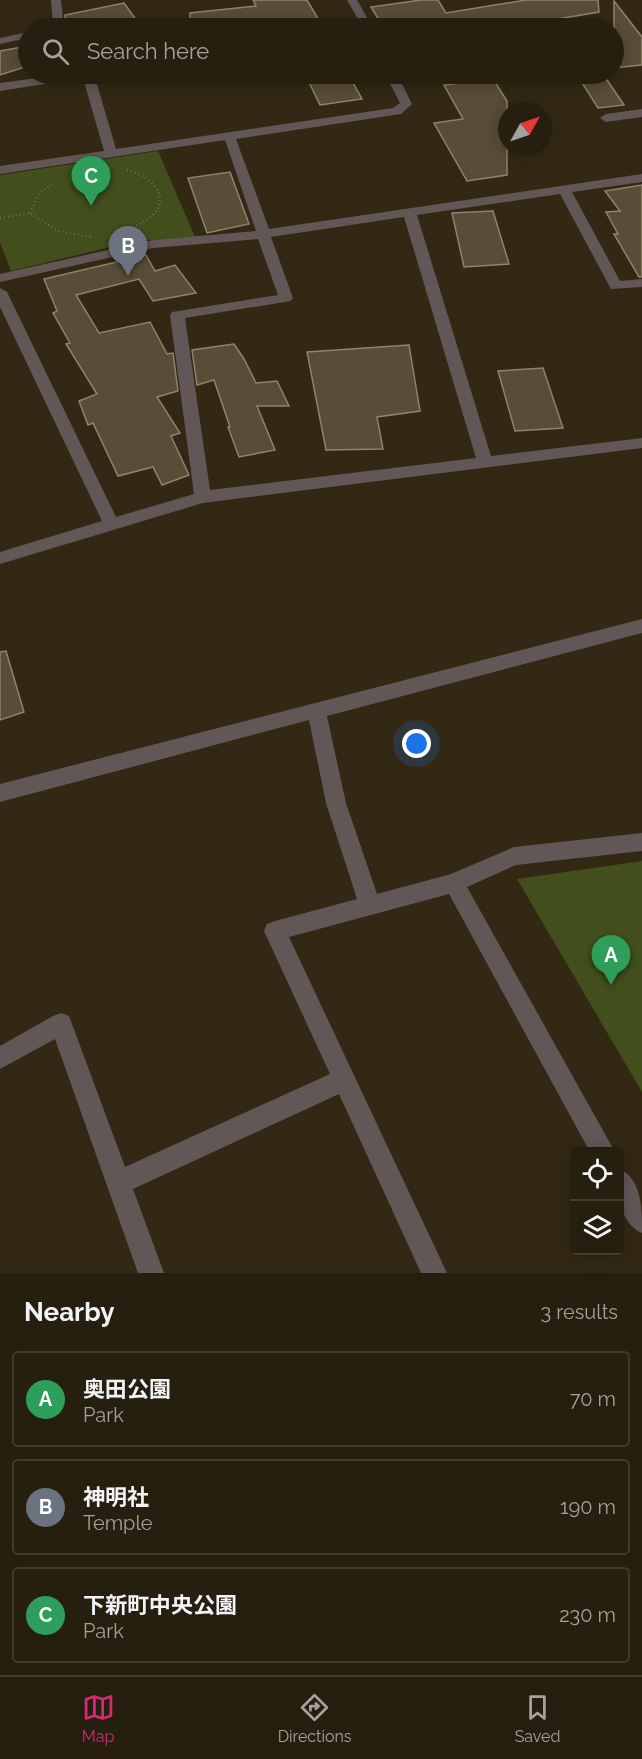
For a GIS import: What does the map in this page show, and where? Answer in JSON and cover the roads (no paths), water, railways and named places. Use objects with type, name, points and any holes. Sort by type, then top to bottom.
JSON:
[{"type":"street","points":[[56,0],[58,18]]},
{"type":"street","points":[[352,0],[362,18]]},
{"type":"street","points":[[0,41],[18,37]]},
{"type":"street","points":[[0,87],[20,84]]},
{"type":"street","points":[[90,84],[111,152]]},
{"type":"street","points":[[0,170],[397,111],[406,104],[396,84]]},
{"type":"street","points":[[606,118],[642,113]]},
{"type":"street","points":[[203,497],[177,315],[286,298],[230,135]]},
{"type":"street","points":[[0,278],[153,244],[265,234],[642,178]]},
{"type":"street","points":[[564,189],[616,286],[642,283]]},
{"type":"street","points":[[409,212],[485,461]]},
{"type":"street","points":[[0,292],[111,523]]},
{"type":"street","points":[[0,558],[203,497],[485,461],[640,446]]},
{"type":"street","points":[[0,793],[642,626]]},
{"type":"street","points":[[317,711],[336,803],[370,906]]},
{"type":"street","points":[[434,1273],[274,931],[454,883],[514,856],[642,842]]},
{"type":"street","points":[[454,883],[600,1147]]},
{"type":"street","points":[[0,1058],[61,1024],[151,1273]]},
{"type":"street","points":[[118,1183],[345,1079]]},
{"type":"street","points":[[624,1187],[642,1221]]},
{"type":"place","name":"下新町中央公園","points":[[91,206]]},
{"type":"place","name":"神明社","points":[[128,276]]},
{"type":"place","name":"奥田公園","points":[[611,985]]}]
